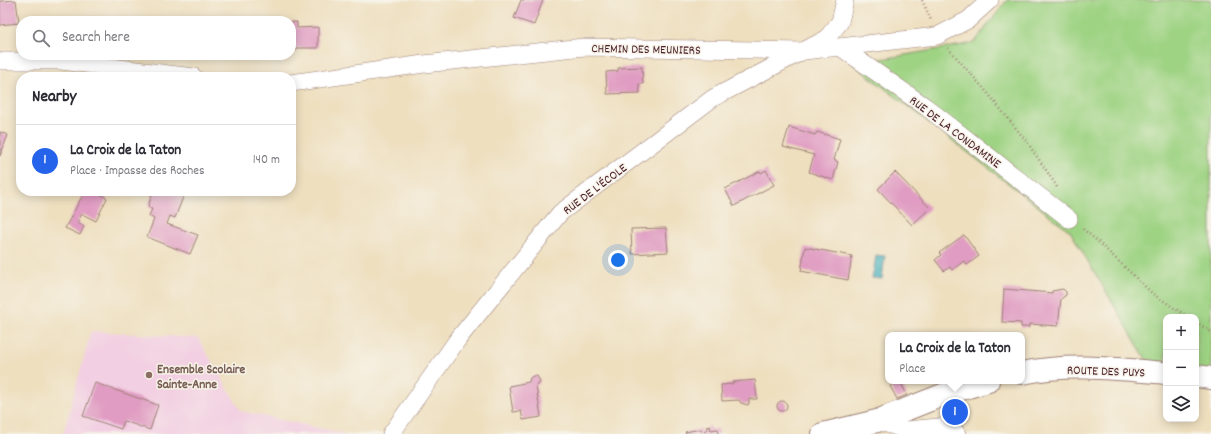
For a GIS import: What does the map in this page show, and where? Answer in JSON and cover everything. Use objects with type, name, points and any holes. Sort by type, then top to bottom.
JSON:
[{"type":"main road","name":"ROUTE DES PUYS","points":[[1025,372],[1052,368],[1098,367],[1163,373]]},
{"type":"main road","points":[[1199,376],[1211,378]]},
{"type":"main road","points":[[823,434],[877,421],[945,394],[978,384]]},
{"type":"street","name":"RUE DE L'ÉCOLE","points":[[391,434],[458,339],[560,213],[713,98],[826,39],[840,22],[845,0]]},
{"type":"street","name":"CHEMIN DES MEUNIERS","points":[[296,82],[424,64],[584,47],[804,51],[937,36],[968,20],[990,0]]},
{"type":"street","name":"RUE DE LA CONDAMINE","points":[[840,47],[926,107],[1069,219]]},
{"type":"street","points":[[0,61],[61,61],[152,72]]},
{"type":"street","points":[[877,421],[906,430],[950,426],[956,434]]},
{"type":"path","points":[[937,36],[986,91],[1027,142],[1054,182],[1057,190]]},
{"type":"path","points":[[1069,219],[1094,238],[1153,294],[1183,314]]},
{"type":"path","points":[[1199,324],[1211,332]]},
{"type":"shaded area","name":"Ensemble Scolaire Sainte-Anne","points":[[91,331],[198,338],[241,411],[347,434],[63,434]]},
{"type":"green space","points":[[1007,0],[1211,0],[1211,391],[1199,389],[1199,314],[1163,314],[1163,370],[1147,361],[1070,231],[853,64],[974,43]]},
{"type":"water","points":[[876,255],[885,256],[882,279],[872,278]]},
{"type":"building","points":[[16,0],[18,16],[16,16],[16,23],[0,25],[0,1]]},
{"type":"building","points":[[521,0],[543,0],[534,25],[514,18]]},
{"type":"building","points":[[296,22],[297,28],[318,27],[318,48],[297,48],[297,50]]},
{"type":"building","points":[[642,67],[643,84],[639,84],[640,93],[607,94],[606,72],[618,71],[618,68]]},
{"type":"building","points":[[789,127],[815,135],[817,132],[840,139],[834,160],[838,162],[833,180],[809,172],[814,155],[783,147]]},
{"type":"building","points":[[0,132],[8,135],[0,156]]},
{"type":"building","points":[[766,170],[774,185],[734,206],[725,189],[760,171],[761,173]]},
{"type":"building","points":[[895,172],[930,208],[912,225],[878,189]]},
{"type":"building","points":[[82,196],[103,196],[107,198],[96,221],[82,214],[77,223],[84,226],[80,235],[65,228]]},
{"type":"building","points":[[151,196],[183,197],[175,218],[170,216],[167,224],[198,235],[190,254],[147,237],[154,219],[149,216],[152,209],[148,207]]},
{"type":"building","points":[[666,228],[668,252],[632,254],[631,229]]},
{"type":"building","points":[[964,235],[979,256],[967,265],[964,261],[952,270],[950,267],[944,271],[935,260],[941,255],[939,253]]},
{"type":"building","points":[[805,247],[852,256],[848,280],[801,271]]},
{"type":"building","points":[[1004,289],[1052,293],[1052,291],[1063,289],[1066,292],[1066,295],[1061,299],[1058,326],[1029,324],[1029,327],[1021,327],[1021,323],[1002,322]]},
{"type":"building","points":[[537,376],[540,381],[536,386],[541,417],[523,420],[521,411],[513,412],[509,386],[529,382],[530,378]]},
{"type":"building","points":[[755,380],[757,399],[749,399],[748,405],[741,403],[739,400],[722,401],[721,385],[732,384],[733,382]]},
{"type":"building","points":[[95,383],[158,405],[150,430],[124,421],[121,429],[83,416]]},
{"type":"building","points":[[894,384],[902,384],[907,395],[897,399],[890,386]]},
{"type":"building","points":[[780,401],[784,401],[786,402],[786,410],[780,411],[777,408],[777,404]]},
{"type":"building","points":[[710,426],[711,430],[718,429],[719,434],[686,434],[685,432],[701,429],[701,431],[707,430],[707,427]]},
{"type":"place","name":"Ensemble Scolaire Sainte-Anne","points":[[149,375]]},
{"type":"place","name":"La Croix de la Taton","points":[[955,412]]}]
